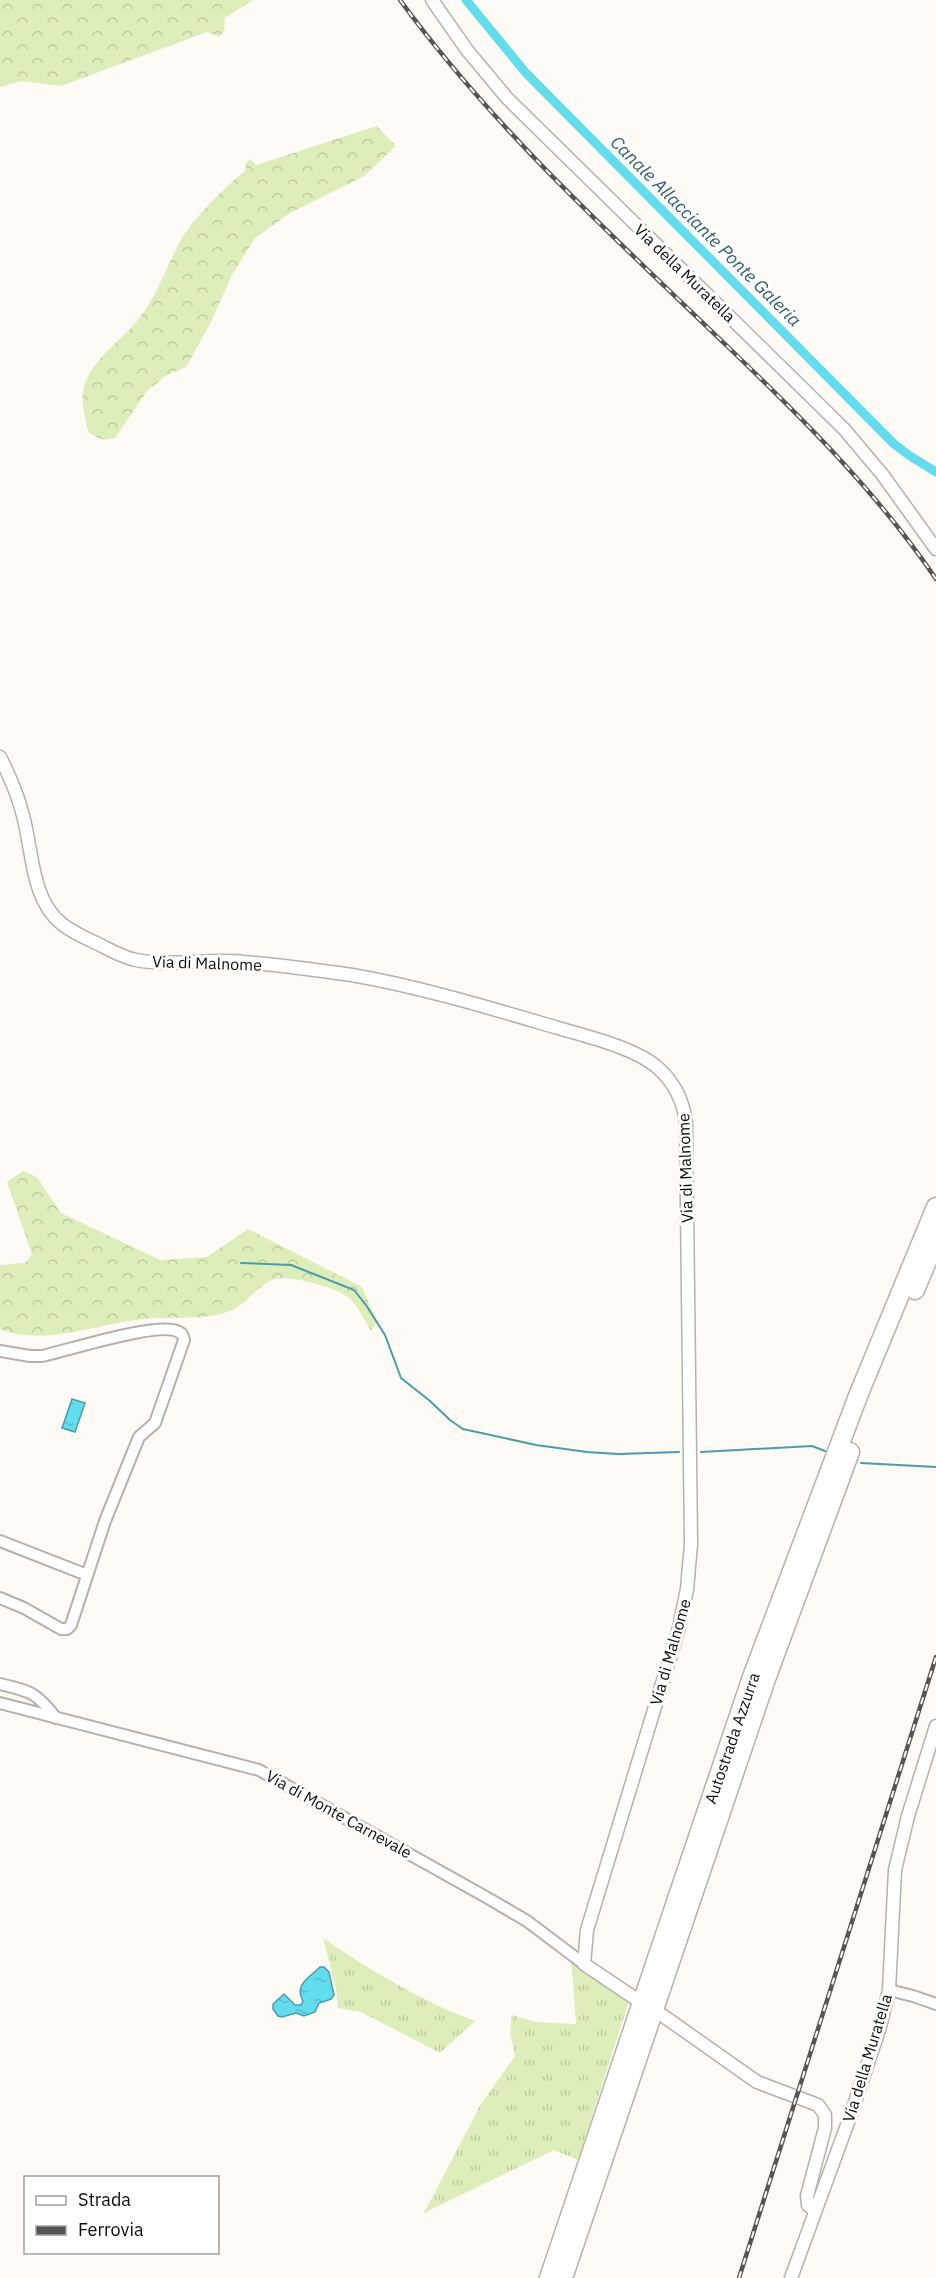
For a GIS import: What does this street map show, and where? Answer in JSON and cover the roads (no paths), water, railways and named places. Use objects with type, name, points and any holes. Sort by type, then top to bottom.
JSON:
[{"type":"highway","name":"Autostrada Azzurra","points":[[549,2278],[752,1677],[858,1396],[936,1207]]},
{"type":"highway","name":"Autostrada Azzurra","points":[[563,2278],[766,1679],[870,1398],[936,1240]]},
{"type":"street","name":"Via della Muratella","points":[[432,0],[467,50],[507,98],[844,429],[882,474],[936,549]]},
{"type":"street","name":"Via di Malnome","points":[[0,757],[9,774],[23,813],[43,899],[58,921],[76,934],[135,959],[172,962],[228,960],[340,974],[481,1005],[595,1038],[624,1050],[659,1068],[680,1095],[686,1122],[691,1544],[689,1578],[679,1628],[587,1930],[584,1964]]},
{"type":"street","points":[[0,1351],[39,1356],[142,1332],[176,1330],[184,1336],[155,1423],[139,1437],[102,1530],[73,1622],[65,1629],[0,1598]]},
{"type":"street","points":[[0,1541],[87,1575]]},
{"type":"street","points":[[0,1684],[34,1694],[57,1719]]},
{"type":"street","name":"Via di Monte Carnevale","points":[[0,1703],[252,1767],[270,1775],[517,1915],[584,1964]]},
{"type":"street","name":"Via della Muratella","points":[[791,2278],[880,2027],[889,1990],[895,1870],[908,1816],[936,1726]]},
{"type":"street","points":[[584,1964],[636,1999]]},
{"type":"street","points":[[889,1990],[936,2004]]},
{"type":"street","points":[[662,2015],[757,2082],[813,2102],[821,2108],[826,2124],[807,2198],[809,2206],[815,2211]]},
{"type":"water","points":[[72,1399],[85,1403],[75,1432],[62,1428]]},
{"type":"water","points":[[320,1967],[324,1967],[329,1972],[334,1995],[331,1999],[319,2003],[315,2012],[304,2016],[296,2013],[278,2016],[273,2009],[273,2004],[284,1994],[295,2005],[301,2005],[303,2001],[300,1990],[304,1982]]},
{"type":"waterway","name":"Canale Allacciante Ponte Galeria","points":[[466,0],[526,73],[894,444],[936,472]]},
{"type":"waterway","points":[[241,1263],[291,1265],[354,1290],[385,1335],[401,1378],[463,1429],[536,1445],[587,1452],[618,1454],[679,1452]]},
{"type":"waterway","points":[[701,1452],[812,1446],[825,1451]]},
{"type":"waterway","points":[[861,1463],[936,1467]]},
{"type":"railway","points":[[400,0],[475,93],[556,180],[838,457],[889,516],[936,579]]},
{"type":"railway","points":[[739,2278],[936,1657]]}]
